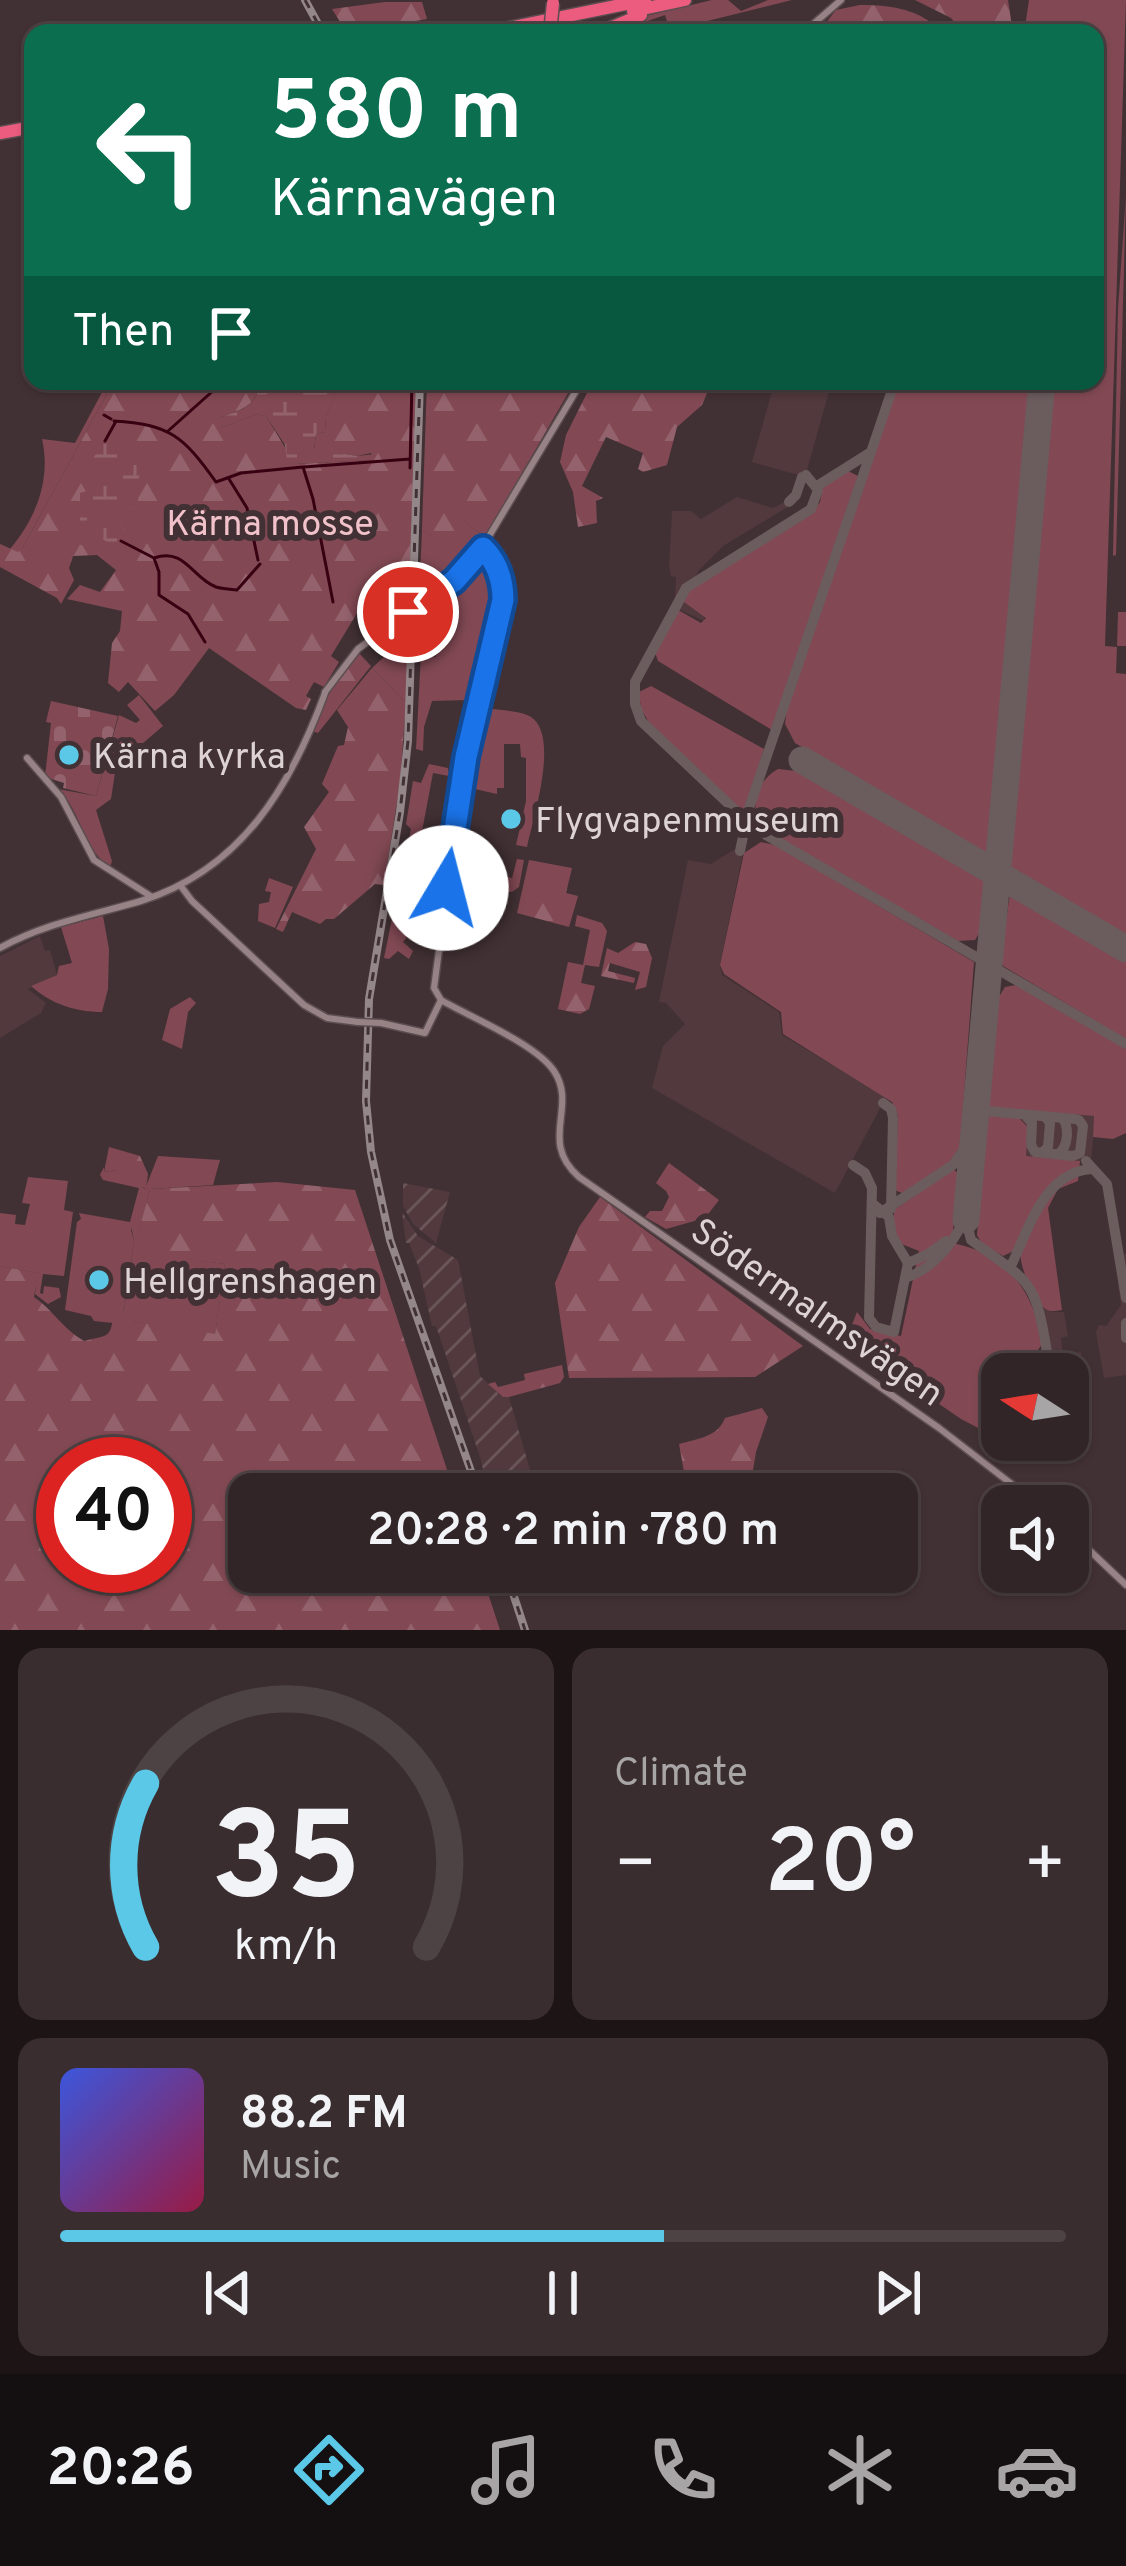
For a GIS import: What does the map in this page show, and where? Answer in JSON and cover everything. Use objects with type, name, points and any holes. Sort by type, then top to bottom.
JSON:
[{"type":"highway","points":[[528,24],[645,0]]},
{"type":"highway","points":[[569,24],[685,0]]},
{"type":"highway","points":[[622,24],[685,0]]},
{"type":"street","points":[[813,24],[841,0]]},
{"type":"street","points":[[0,948],[49,926],[180,885],[216,863],[250,832],[298,758],[325,693],[358,649],[454,581],[483,548],[577,390]]},
{"type":"street","points":[[180,885],[195,905],[304,1005],[327,1018],[381,1022],[425,1033],[441,1000],[434,988],[457,812],[503,600],[499,571],[483,548]]},
{"type":"street","points":[[27,758],[62,797],[94,860],[152,897]]},
{"type":"street","name":"Södermalmsvägen","points":[[441,1000],[541,1060],[559,1079],[558,1138],[565,1161],[588,1183],[939,1428],[1013,1485]]},
{"type":"street","points":[[1089,1550],[1126,1585]]},
{"type":"shaded area","points":[[772,390],[829,390],[805,477],[752,462]]},
{"type":"shaded area","points":[[737,497],[773,508],[788,500],[791,505],[723,546],[699,570],[683,601],[705,614],[704,621],[678,609],[658,636],[675,600],[676,577],[671,576],[669,566],[672,511],[691,511],[701,519]]},
{"type":"shaded area","points":[[735,849],[743,853],[720,964],[722,975],[779,1012],[782,1035],[886,1097],[835,1193],[652,1088],[663,1046],[685,1024],[666,1003],[659,1002],[688,860],[711,864]]},
{"type":"shaded area","points":[[40,936],[57,975],[28,989],[46,1003],[41,1013],[0,1038],[0,956]]},
{"type":"shaded area","points":[[1020,1109],[1095,1116],[1091,1162],[1025,1156],[1028,1127],[1019,1118]]},
{"type":"shaded area","points":[[1103,1174],[1112,1190],[1121,1254],[1126,1254],[1126,1375],[1104,1378],[1096,1332],[1121,1305],[1105,1190],[1099,1178]]},
{"type":"shaded area","points":[[403,1183],[450,1192],[436,1243],[413,1224],[403,1206]]},
{"type":"shaded area","points":[[402,1212],[418,1236],[458,1260],[480,1376],[502,1397],[509,1397],[531,1473],[484,1473],[436,1326],[432,1326],[419,1268],[406,1243]]},
{"type":"shaded area","points":[[1036,1307],[1064,1312],[1068,1336],[1061,1338],[1063,1353],[1036,1353],[1041,1349]]},
{"type":"green space","points":[[712,0],[728,0],[741,11],[768,0],[792,0],[695,24],[668,24],[665,15],[630,24]]},
{"type":"green space","points":[[915,0],[1008,0],[1012,24],[956,24]]},
{"type":"green space","points":[[1029,0],[1126,0],[1105,646],[1117,647],[1116,673],[1126,674],[1126,937],[1009,868],[1053,390],[1104,390],[1104,24],[1025,24]]},
{"type":"green space","points":[[422,2],[427,19],[341,24],[332,9]]},
{"type":"green space","points":[[884,6],[933,24],[825,24],[836,10]]},
{"type":"green space","points":[[1126,195],[1116,555],[1113,556],[1118,309]]},
{"type":"green space","points":[[103,390],[109,390],[23,547],[18,553],[10,549],[40,497],[45,468],[42,439],[75,443]]},
{"type":"green space","name":"Kärna mosse","points":[[109,390],[258,390],[252,402],[218,422],[223,427],[257,414],[266,416],[295,464],[373,460],[371,453],[357,456],[314,450],[316,434],[325,432],[337,390],[417,390],[409,589],[365,600],[331,656],[339,662],[324,687],[314,682],[306,696],[311,699],[306,710],[296,708],[209,648],[174,695],[155,711],[128,682],[119,692],[108,683],[112,643],[120,631],[122,611],[67,599],[80,585],[100,592],[116,570],[97,555],[73,556],[69,568],[74,580],[61,604],[0,567],[0,544],[18,552]]},
{"type":"green space","points":[[258,390],[337,390],[325,432],[316,434],[314,449],[376,454],[373,460],[287,461],[285,445],[266,416],[257,414],[223,427],[217,422],[251,402]]},
{"type":"green space","points":[[427,390],[570,390],[485,537],[462,519],[450,547],[422,530]]},
{"type":"green space","points":[[588,390],[708,390],[702,405],[677,427],[667,465],[643,472],[638,469],[643,453],[606,437],[582,486],[603,498],[596,501],[597,523],[578,527],[573,492],[560,462],[566,435]]},
{"type":"green space","points":[[896,390],[1030,390],[988,856],[795,743],[785,724]]},
{"type":"green space","points":[[103,441],[140,454],[138,504],[119,521],[127,536],[115,547],[95,534],[86,546],[71,543],[73,531],[80,527],[80,493],[87,491],[88,468]]},
{"type":"green space","points":[[848,471],[858,476],[772,730],[658,661],[655,652],[678,610],[701,623],[706,618],[684,602],[690,588],[812,513],[823,486]]},
{"type":"green space","points":[[461,518],[485,537],[458,573],[419,601],[422,530],[450,546]]},
{"type":"green space","points":[[484,557],[450,597],[483,561],[491,570],[497,603],[452,808],[467,700],[432,701],[423,751],[416,749],[421,654],[436,657],[443,630],[429,623],[421,625],[449,599],[424,619],[419,608]]},
{"type":"green space","points":[[1118,612],[1126,612],[1126,646],[1117,646]]},
{"type":"green space","points":[[404,638],[409,643],[406,703],[372,668]]},
{"type":"green space","points":[[358,652],[371,666],[318,733],[312,731],[331,686]]},
{"type":"green space","points":[[372,668],[406,703],[400,783],[384,885],[375,884],[334,919],[320,924],[292,912],[283,932],[276,929],[316,849],[304,827],[329,792],[322,784],[338,746],[344,745],[348,727],[337,710]]},
{"type":"green space","points":[[651,686],[764,749],[744,812],[653,729],[641,709],[639,692]]},
{"type":"green space","points":[[139,695],[163,726],[116,766],[111,799],[96,810],[110,867],[93,850],[58,789],[96,796],[119,715],[136,723],[140,720],[127,705]]},
{"type":"green space","points":[[51,701],[118,716],[96,796],[63,788],[64,783],[45,777]]},
{"type":"green space","points":[[483,708],[526,715],[539,727],[544,759],[527,847],[516,845],[526,801],[526,758],[521,757],[520,744],[504,744],[504,788],[497,788],[497,794],[466,787]]},
{"type":"green space","points":[[429,764],[448,768],[449,776],[433,773],[420,842],[443,847],[448,835],[438,920],[425,923],[417,939],[407,937],[403,942],[413,951],[409,959],[398,951],[384,958],[398,889],[434,896],[422,890],[428,880],[415,872],[400,882],[411,829],[406,824],[413,781],[421,783]]},
{"type":"green space","points":[[778,769],[796,771],[985,880],[980,932],[975,940],[958,941],[763,829],[756,813],[757,796],[764,781]]},
{"type":"green space","points":[[458,837],[475,841],[468,876],[481,879],[481,871],[512,878],[517,859],[524,860],[519,887],[503,891],[505,881],[492,876],[484,889],[454,881]]},
{"type":"green space","points":[[761,842],[775,845],[974,962],[960,1147],[950,1163],[904,1194],[895,1190],[898,1116],[892,1102],[783,1034],[781,1012],[724,974],[720,965],[744,853]]},
{"type":"green space","points":[[529,860],[572,868],[566,893],[578,896],[569,927],[517,913]]},
{"type":"green space","points":[[269,878],[293,887],[275,928],[258,921],[259,904],[269,902],[271,892],[265,891]]},
{"type":"green space","points":[[1010,893],[1126,962],[1126,1039],[1003,966]]},
{"type":"green space","points":[[577,915],[602,923],[607,931],[599,967],[585,965],[581,983],[595,986],[589,1009],[580,1014],[558,1009],[568,962],[583,965],[590,930],[575,926]]},
{"type":"green space","points":[[103,916],[109,949],[102,1012],[64,1006],[31,986],[57,975],[59,966],[72,963],[61,927]]},
{"type":"green space","points":[[635,942],[646,944],[652,958],[646,987],[635,990],[640,972],[610,963],[608,971],[635,978],[634,983],[601,976],[607,948],[618,953]]},
{"type":"green space","points":[[1016,985],[1126,1048],[1126,1133],[1113,1139],[1093,1137],[1094,1116],[1020,1110],[1019,1118],[1028,1127],[1026,1156],[1080,1161],[1078,1181],[1058,1189],[1048,1208],[1062,1310],[1057,1311],[1045,1309],[1035,1295],[1021,1252],[1003,1256],[982,1244],[977,1235],[997,1000],[1005,987]]},
{"type":"green space","points":[[190,997],[196,1003],[188,1012],[182,1049],[162,1040],[170,1009]]},
{"type":"green space","points":[[109,1147],[140,1156],[148,1174],[146,1189],[117,1170],[104,1172]]},
{"type":"green space","name":"Hellgrenshagen","points":[[158,1156],[220,1160],[213,1185],[150,1189],[139,1231],[131,1230],[134,1241],[124,1311],[116,1314],[113,1323],[65,1310],[79,1213],[130,1222],[139,1188],[103,1180],[104,1167],[104,1172],[117,1170],[145,1189]]},
{"type":"green space","points":[[669,1163],[719,1200],[705,1218],[666,1229],[645,1217],[650,1211],[662,1211],[669,1197],[656,1183]]},
{"type":"green space","points":[[953,1169],[958,1173],[952,1243],[1002,1265],[1032,1307],[1043,1343],[1036,1353],[981,1353],[981,1429],[846,1340],[857,1312],[870,1329],[901,1336],[919,1251],[899,1243],[894,1210]]},
{"type":"green space","points":[[28,1177],[68,1181],[64,1210],[73,1212],[64,1276],[43,1274],[40,1293],[44,1286],[59,1288],[61,1297],[48,1304],[35,1294],[37,1273],[0,1266],[0,1213],[16,1215],[15,1224],[25,1225],[30,1204],[22,1203]]},
{"type":"green space","points":[[277,1182],[355,1190],[448,1473],[228,1473],[228,1593],[488,1593],[500,1630],[0,1630],[0,1266],[38,1273],[34,1297],[84,1341],[105,1336],[115,1313],[124,1311],[134,1241],[131,1226],[139,1230],[150,1189]],"holes":[[[143,1254],[225,1264],[215,1334],[133,1321]]]},
{"type":"green space","points":[[600,1197],[803,1346],[755,1377],[569,1378],[555,1283],[579,1227]]},
{"type":"green space","points":[[143,1253],[225,1264],[215,1335],[132,1321]]},
{"type":"green space","points":[[562,1365],[560,1383],[509,1397],[488,1384],[495,1382],[498,1387],[525,1380],[524,1374]]},
{"type":"green space","points":[[762,1408],[768,1417],[752,1473],[684,1473],[679,1444],[712,1433],[725,1418]]},
{"type":"waterway","points":[[168,431],[214,390]]},
{"type":"waterway","points":[[410,468],[412,390]]},
{"type":"waterway","points":[[104,415],[111,419]]},
{"type":"waterway","points":[[114,421],[149,425],[174,436],[216,482],[241,473],[303,467],[333,602]]},
{"type":"waterway","points":[[105,441],[115,423]]},
{"type":"waterway","points":[[304,467],[410,459]]},
{"type":"waterway","points":[[229,479],[247,508],[258,560]]},
{"type":"waterway","points":[[121,541],[154,558],[159,595],[188,614],[205,642]]},
{"type":"waterway","points":[[154,558],[181,560],[208,583],[237,590],[260,564]]},
{"type":"taxiway","points":[[817,486],[871,452],[892,390]]},
{"type":"taxiway","points":[[740,851],[749,808],[871,452]]},
{"type":"taxiway","points":[[806,475],[818,490],[811,509],[686,588],[635,682],[641,721],[754,828],[1126,1044]]},
{"type":"taxiway","points":[[789,502],[802,477]]},
{"type":"taxiway","points":[[977,1098],[986,1111],[1075,1119],[1079,1120],[1083,1126],[1080,1153],[1035,1152],[1032,1123],[1024,1114]]},
{"type":"taxiway","points":[[883,1103],[893,1118],[891,1209]]},
{"type":"taxiway","points":[[1042,1153],[1048,1147],[1050,1123],[1045,1116]]},
{"type":"taxiway","points":[[1058,1154],[1067,1137],[1062,1118]]},
{"type":"taxiway","points":[[880,1213],[953,1165],[973,1136]]},
{"type":"taxiway","points":[[1086,1161],[1107,1184],[1126,1298]]},
{"type":"taxiway","points":[[853,1165],[865,1173],[872,1188],[869,1318],[876,1327],[894,1332],[908,1263],[892,1236],[889,1217],[872,1203]]},
{"type":"taxiway","points":[[1011,1266],[1050,1191],[1076,1172],[1093,1169]]},
{"type":"taxiway","points":[[905,1278],[940,1255],[964,1220]]},
{"type":"taxiway","points":[[966,1220],[971,1240],[1017,1274],[1033,1294],[1047,1352]]},
{"type":"taxiway","points":[[908,1263],[946,1241]]},
{"type":"taxiway","points":[[1126,1323],[1126,1338]]},
{"type":"runway","points":[[966,1220],[1041,390]]},
{"type":"runway","points":[[802,760],[1126,949]]},
{"type":"railway","points":[[305,0],[318,24]]},
{"type":"railway","points":[[420,390],[408,741],[369,999],[366,1101],[371,1152],[390,1240],[472,1473]]},
{"type":"railway","points":[[513,1593],[525,1630]]},
{"type":"place","name":"Kärna kyrka","points":[[69,755]]},
{"type":"place","name":"Flygvapenmuseum","points":[[511,819]]},
{"type":"place","name":"Hellgrenshagen","points":[[99,1280]]},
{"type":"route","points":[[408,612],[454,581],[483,548],[499,571],[503,600],[466,757],[446,888]]}]
